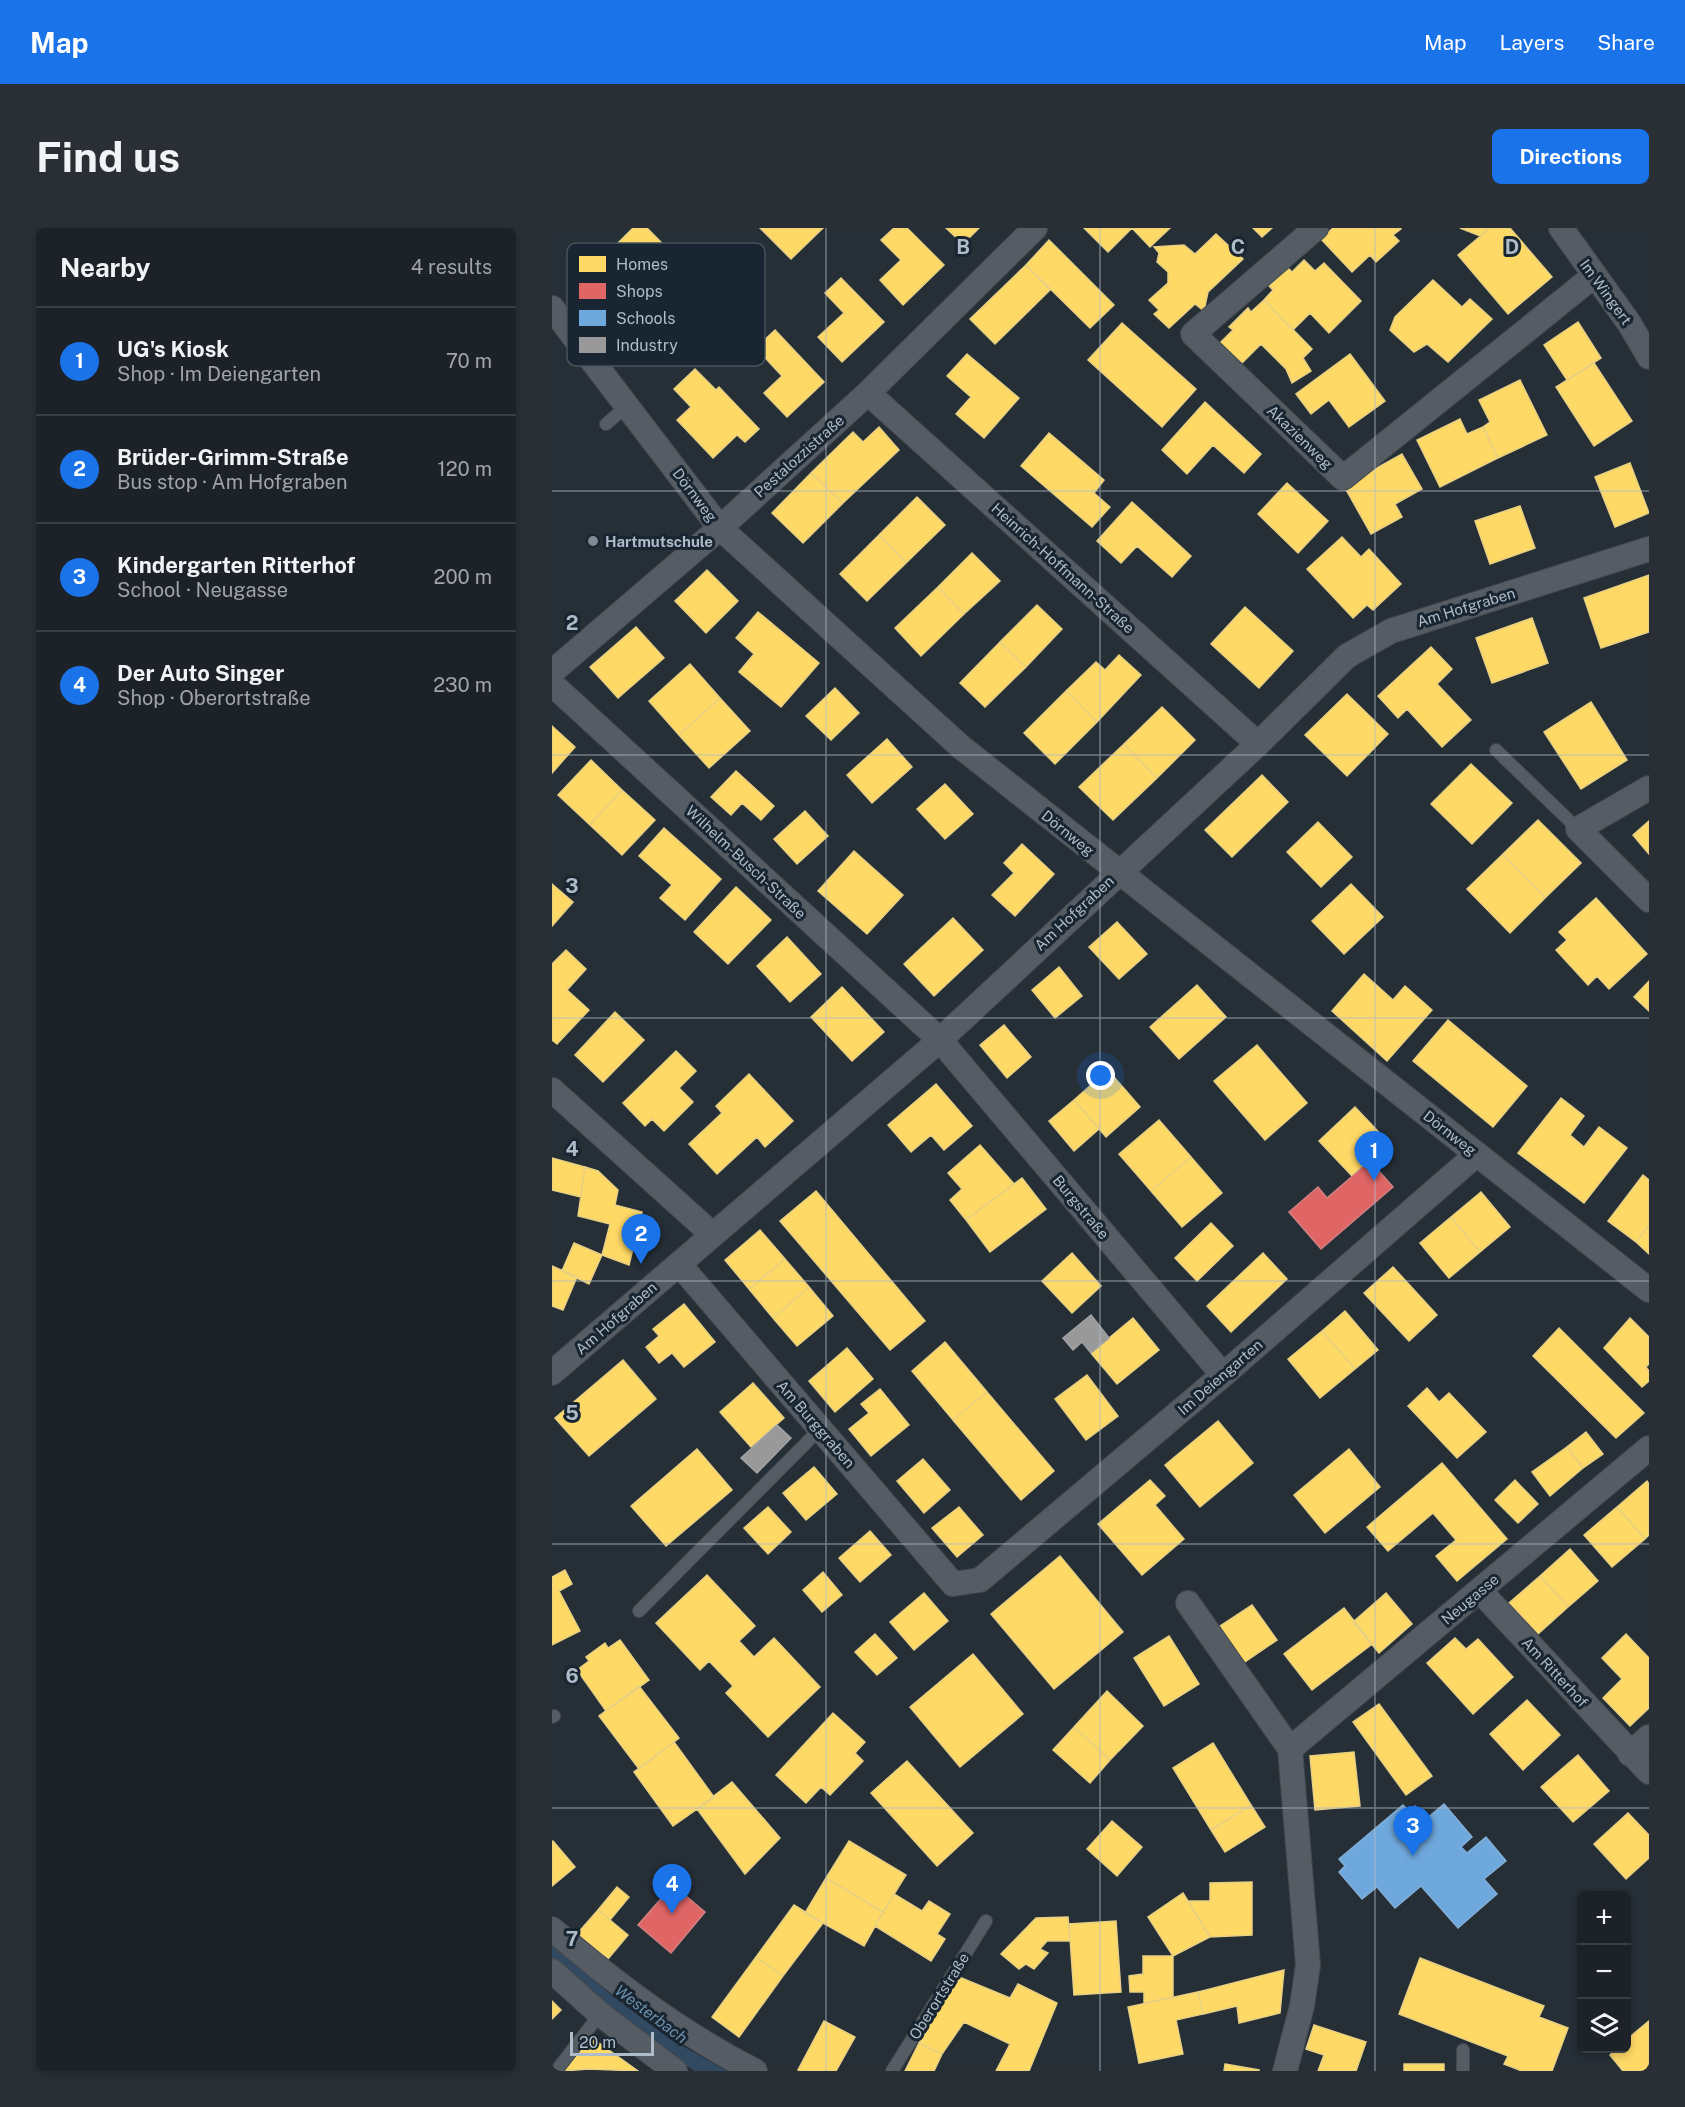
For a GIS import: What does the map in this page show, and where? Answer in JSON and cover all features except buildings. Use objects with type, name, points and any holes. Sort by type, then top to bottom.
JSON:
[{"type":"street","name":"Pestalozzistraße","points":[[552,672],[720,528],[868,393],[1035,228]]},
{"type":"street","name":"Akazienweg","points":[[1316,228],[1193,333],[1343,478],[1595,275]]},
{"type":"street","name":"Im Wingert","points":[[1561,228],[1648,351]]},
{"type":"street","name":"Dörnweg","points":[[552,308],[567,328]]},
{"type":"street","name":"Dörnweg","points":[[596,366],[720,528],[961,747],[1649,1290]]},
{"type":"street","name":"Heinrich-Hoffmann-Straße","points":[[868,393],[1258,744]]},
{"type":"street","name":"Am Hofgraben","points":[[552,1373],[940,1040],[1258,744],[1347,656],[1391,631],[1649,549]]},
{"type":"street","name":"Wilhelm-Busch-Straße","points":[[552,684],[940,1040]]},
{"type":"street","points":[[1649,788],[1578,829],[1649,900]]},
{"type":"street","name":"Burgstraße","points":[[940,1040],[1222,1375]]},
{"type":"street","points":[[552,1090],[713,1235]]},
{"type":"street","name":"Im Deiengarten","points":[[954,1584],[980,1580],[1222,1375],[1477,1154]]},
{"type":"street","name":"Am Burggraben","points":[[679,1264],[954,1584]]},
{"type":"street","name":"Neugasse","points":[[1290,1749],[1649,1449]]},
{"type":"street","name":"Am Ritterhof","points":[[1480,1591],[1649,1772]]},
{"type":"street","points":[[1188,1603],[1290,1749],[1308,1965],[1302,2006],[1285,2071]]},
{"type":"street","points":[[1630,1754],[1649,1737]]},
{"type":"street","points":[[552,1929],[625,1989],[732,2060],[755,2071]]},
{"type":"street","points":[[552,1971],[600,2014],[675,2071]]},
{"type":"lane","points":[[606,424],[627,406]]},
{"type":"lane","points":[[1496,750],[1578,829]]},
{"type":"lane","points":[[639,1611],[820,1429]]},
{"type":"lane","name":"Oberortstraße","points":[[892,2071],[986,1920]]},
{"type":"lane","points":[[556,2071],[600,2014]]},
{"type":"lane","points":[[1463,2050],[1463,2071]]},
{"type":"water","name":"Westerbach","points":[[552,1943],[611,1995],[670,2039],[727,2071],[695,2071],[660,2051],[552,1960]]},
{"type":"place","name":"Hartmutschule","points":[[593,541]]},
{"type":"place","name":"UG's Kiosk","points":[[1374,1181]]},
{"type":"place","name":"Brüder-Grimm-Straße","points":[[641,1264]]},
{"type":"place","name":"Kindergarten Ritterhof","points":[[1413,1856]]},
{"type":"place","name":"Der Auto Singer","points":[[672,1914]]}]
